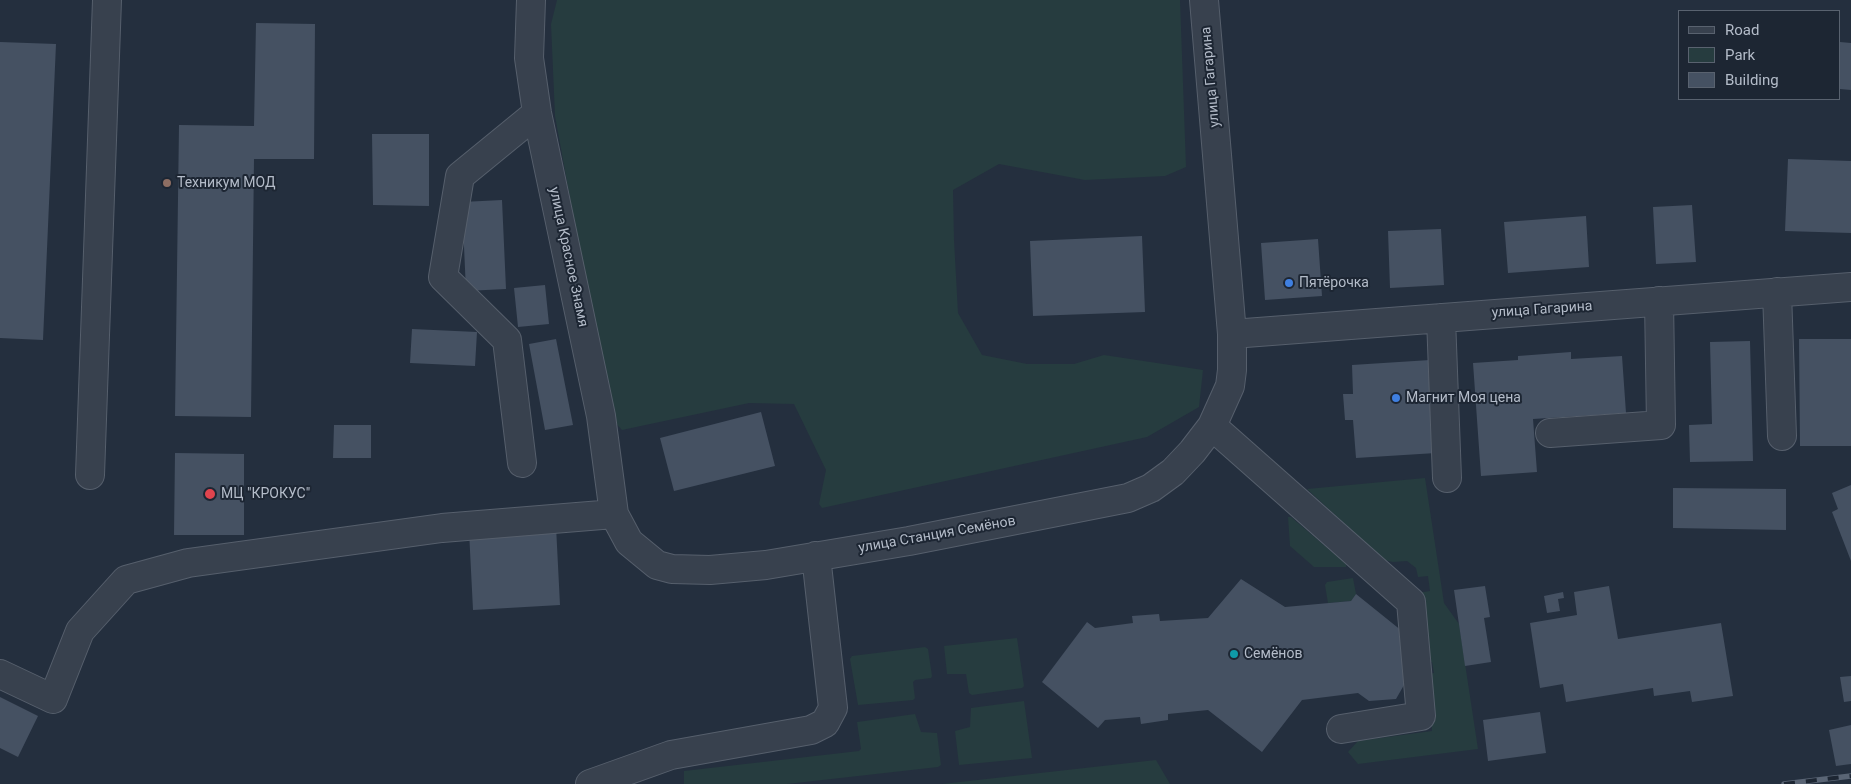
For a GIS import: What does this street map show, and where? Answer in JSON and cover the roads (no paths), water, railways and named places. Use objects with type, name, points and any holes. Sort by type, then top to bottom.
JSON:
[{"type":"street","points":[[90,475],[107,0]]},
{"type":"street","name":"улица Красное Знамя","points":[[531,0],[529,58],[537,112],[601,416],[614,514]]},
{"type":"street","name":"улица Гагарина","points":[[1204,0],[1232,334],[1230,386]]},
{"type":"street","points":[[522,463],[507,340],[442,277],[460,176],[537,112]]},
{"type":"street","name":"улица Гагарина","points":[[1232,334],[1851,287]]},
{"type":"street","points":[[1776,292],[1782,436]]},
{"type":"street","points":[[1550,433],[1661,425],[1659,301]]},
{"type":"street","points":[[1441,318],[1447,478]]},
{"type":"street","name":"улица Станция Семёнов","points":[[614,514],[622,534],[637,550],[657,564],[672,569],[732,569],[816,556],[1128,498],[1151,488],[1173,472],[1212,426],[1230,386]]},
{"type":"street","points":[[1212,426],[1411,602],[1421,716],[1341,729]]},
{"type":"street","points":[[0,674],[53,699],[80,631],[126,580],[188,563],[442,528],[614,514]]},
{"type":"street","points":[[590,784],[672,755],[811,730],[825,723],[833,708],[816,556]]},
{"type":"railway","points":[[1784,784],[1851,776]]},
{"type":"place","name":"Техникум МОД","points":[[167,183]]},
{"type":"place","name":"Пятёрочка","points":[[1289,283]]},
{"type":"place","name":"Магнит Моя цена","points":[[1396,398]]},
{"type":"place","name":"МЦ \"КРОКУС\"","points":[[210,494]]},
{"type":"place","name":"Семёнов","points":[[1234,654]]}]
